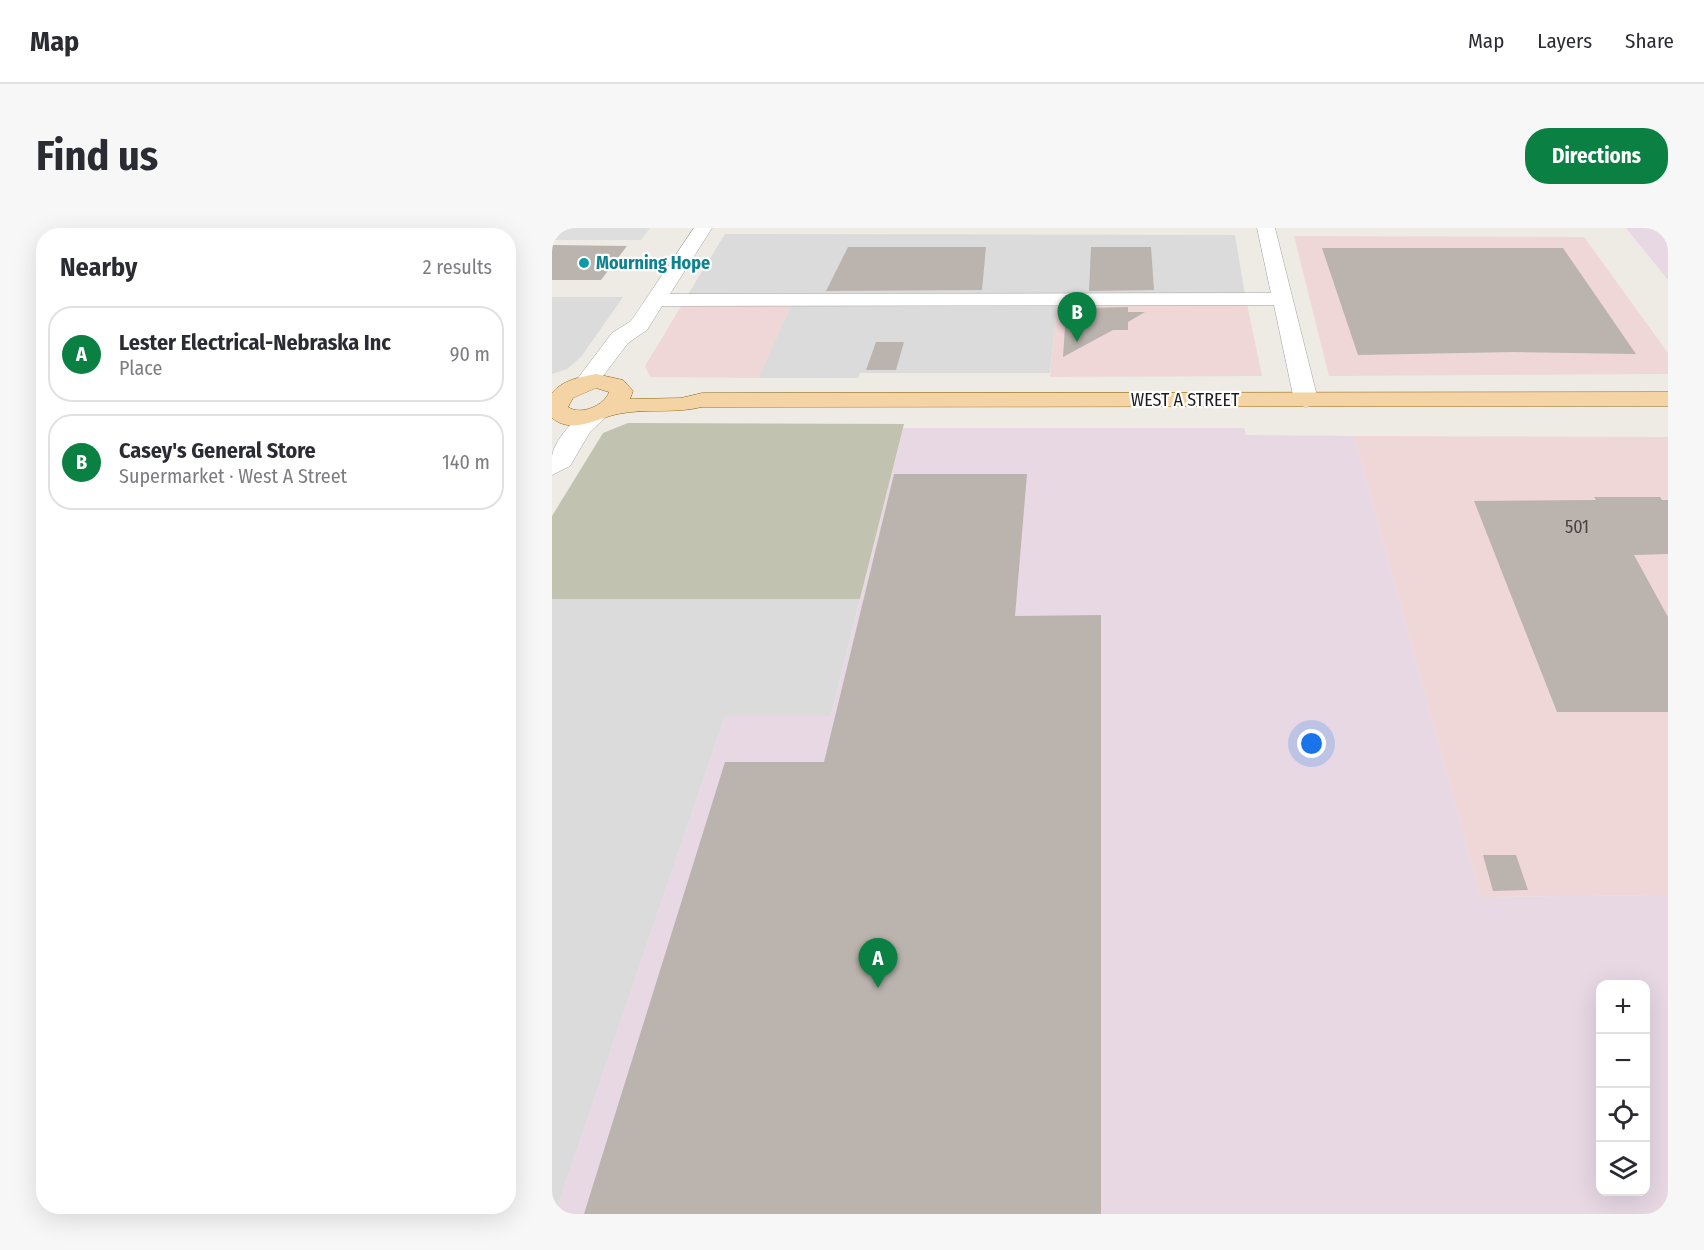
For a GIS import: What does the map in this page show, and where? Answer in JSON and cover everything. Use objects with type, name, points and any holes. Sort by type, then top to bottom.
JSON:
[{"type":"main road","points":[[563,399],[575,418],[610,399]]},
{"type":"main road","points":[[563,399],[610,399]]},
{"type":"main road","name":"WEST A STREET","points":[[610,399],[681,405],[702,400],[1668,399]]},
{"type":"street","points":[[552,440],[560,427],[563,399],[620,338],[639,325],[703,228]]},
{"type":"street","points":[[1266,228],[1306,400]]},
{"type":"street","points":[[656,300],[1282,299]]},
{"type":"street","points":[[552,466],[561,460],[581,427],[610,399],[624,358],[638,338],[639,325]]},
{"type":"shaded area","points":[[552,228],[650,228],[641,240],[552,240]]},
{"type":"shaded area","points":[[1626,228],[1668,228],[1668,280]]},
{"type":"shaded area","points":[[725,234],[1235,235],[1245,295],[687,296]]},
{"type":"shaded area","points":[[1294,236],[1584,237],[1668,353],[1668,374],[1329,376]]},
{"type":"shaded area","points":[[552,297],[623,297],[581,357],[567,369],[552,374]]},
{"type":"shaded area","points":[[683,303],[792,303],[758,378],[650,377],[645,366]]},
{"type":"shaded area","points":[[792,303],[1057,303],[1050,373],[860,373],[858,378],[758,378]]},
{"type":"shaded area","points":[[1057,303],[1247,304],[1262,376],[1050,377]]},
{"type":"shaded area","points":[[628,423],[904,424],[860,599],[552,599],[552,516],[603,433]]},
{"type":"shaded area","points":[[903,428],[1244,428],[1246,435],[1354,436],[1481,897],[1668,895],[1668,1214],[555,1214],[725,716],[831,716]]},
{"type":"shaded area","points":[[1354,436],[1668,437],[1668,895],[1481,897]]},
{"type":"shaded area","points":[[552,599],[860,599],[831,716],[725,716],[555,1214],[552,1214]]},
{"type":"building","name":"Mourning Hope","points":[[552,245],[627,246],[601,280],[552,280]]},
{"type":"building","points":[[848,247],[986,247],[982,290],[826,291]]},
{"type":"building","points":[[1091,247],[1151,247],[1154,290],[1089,291]]},
{"type":"building","points":[[1322,248],[1563,248],[1636,354],[1514,352],[1358,355]]},
{"type":"building","points":[[1128,307],[1128,312],[1145,312],[1128,322],[1128,330],[1113,330],[1063,357],[1066,312],[1089,312],[1089,308]]},
{"type":"building","points":[[876,342],[904,342],[896,370],[866,370]]},
{"type":"building","points":[[894,474],[1027,474],[1015,616],[1101,615],[1101,1214],[584,1214],[725,762],[824,762]]},
{"type":"building","points":[[1594,497],[1660,497],[1662,500],[1668,500],[1668,554],[1634,555],[1668,617],[1668,712],[1557,712],[1474,501],[1596,500]]},
{"type":"building","points":[[1483,855],[1516,855],[1528,890],[1493,891]]},
{"type":"place","name":"Mourning Hope","points":[[584,263]]},
{"type":"place","name":"Casey's General Store","points":[[1077,342]]},
{"type":"place","name":"Lester Electrical-Nebraska Inc","points":[[878,988]]}]
